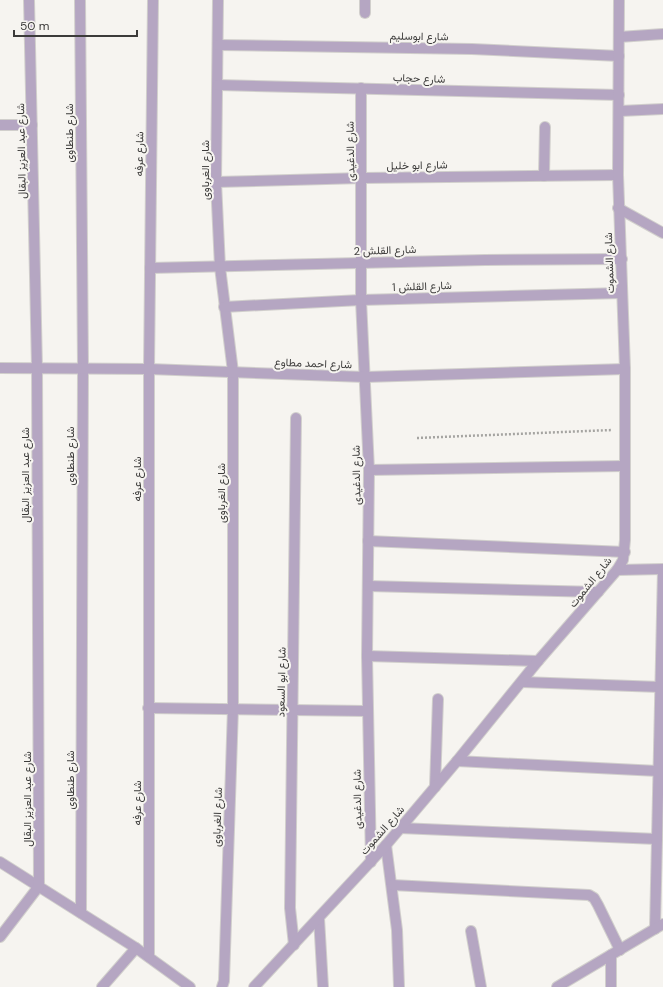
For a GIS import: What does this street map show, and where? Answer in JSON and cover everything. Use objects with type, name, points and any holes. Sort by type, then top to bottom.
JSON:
[{"type":"street","name":"شارع عبد العزيز البقال","points":[[29,0],[37,368],[39,886]]},
{"type":"street","name":"شارع طنطاوى","points":[[80,0],[83,368],[82,913]]},
{"type":"street","name":"شارع عرفه","points":[[149,957],[149,369],[153,0]]},
{"type":"street","name":"شارع الغرباوى","points":[[218,0],[216,182],[220,267],[233,372],[233,708],[224,981],[222,987]]},
{"type":"street","points":[[365,0],[365,13]]},
{"type":"street","name":"شارع الشموت","points":[[254,987],[386,845],[457,761],[538,661],[617,570],[625,552],[625,429],[622,259],[618,208],[620,112],[619,0]]},
{"type":"street","points":[[619,37],[663,34]]},
{"type":"street","name":"شارع ابوسليم","points":[[218,45],[472,50],[619,56]]},
{"type":"street","name":"شارع حجاب","points":[[218,85],[619,95]]},
{"type":"street","name":"شارع الدغيدى","points":[[361,88],[361,300],[369,470],[367,710],[371,862]]},
{"type":"street","points":[[620,112],[663,109]]},
{"type":"street","points":[[0,125],[32,125]]},
{"type":"street","points":[[544,176],[545,127]]},
{"type":"street","name":"شارع ابو خليل","points":[[216,182],[362,178],[618,175]]},
{"type":"street","points":[[618,208],[663,233]]},
{"type":"street","name":"شارع القلش 2","points":[[150,268],[622,259]]},
{"type":"street","name":"شارع القلش 1","points":[[224,307],[361,300],[622,293]]},
{"type":"street","name":"شارع احمد مطاوع","points":[[0,368],[149,369],[365,377],[624,369]]},
{"type":"street","name":"شارع ابو السعود","points":[[294,945],[290,908],[296,418]]},
{"type":"street","points":[[369,470],[625,466]]},
{"type":"street","points":[[368,541],[625,552]]},
{"type":"street","points":[[557,987],[659,927],[656,839],[663,569],[617,570]]},
{"type":"street","points":[[368,586],[598,592]]},
{"type":"street","points":[[367,656],[538,661]]},
{"type":"street","points":[[522,682],[660,687]]},
{"type":"street","points":[[435,787],[438,699]]},
{"type":"street","points":[[148,708],[367,710]]},
{"type":"street","points":[[457,761],[658,770]]},
{"type":"street","points":[[400,828],[656,839]]},
{"type":"street","points":[[386,845],[397,930],[399,987]]},
{"type":"street","points":[[0,862],[136,948],[190,987]]},
{"type":"street","points":[[0,937],[39,886]]},
{"type":"street","points":[[392,886],[588,895],[594,898],[620,950]]},
{"type":"street","points":[[319,918],[323,987]]},
{"type":"street","points":[[471,931],[481,987]]},
{"type":"street","points":[[102,987],[136,948]]},
{"type":"street","points":[[611,955],[611,987]]},
{"type":"path","points":[[417,438],[625,429]]}]
